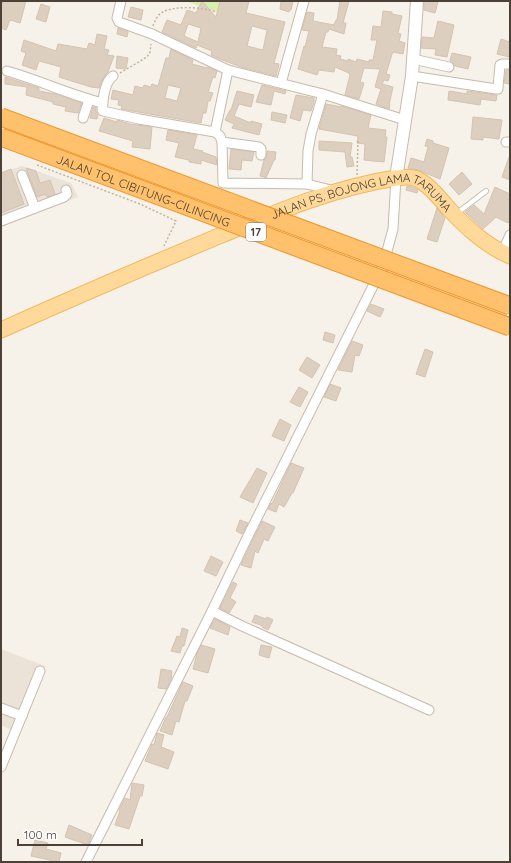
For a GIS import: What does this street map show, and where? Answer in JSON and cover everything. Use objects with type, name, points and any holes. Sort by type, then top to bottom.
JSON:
[{"type":"highway","name":"JALAN TOL CIBITUNG–CILINCING","points":[[1,117],[510,306]]},
{"type":"highway","name":"JALAN TOL CIBITUNG–CILINCING","points":[[1,137],[510,327]]},
{"type":"main road","name":"JALAN PS. BOJONG LAMA TARUMA","points":[[1,330],[156,262],[282,210],[337,191],[396,178],[406,177],[417,179],[436,194],[483,242],[506,254]]},
{"type":"street","points":[[121,1],[118,21],[152,34],[228,70],[323,94],[405,120]]},
{"type":"street","points":[[281,83],[304,1]]},
{"type":"street","points":[[86,862],[384,266],[394,229],[396,178],[412,76],[417,1]]},
{"type":"street","points":[[413,59],[449,67]]},
{"type":"street","points":[[412,76],[498,89],[500,66],[502,64],[510,64]]},
{"type":"street","points":[[215,132],[228,70]]},
{"type":"street","points":[[6,71],[25,76],[89,100],[103,103]]},
{"type":"street","points":[[113,76],[108,81],[102,110],[110,113],[215,132],[220,136],[222,142],[223,183],[307,184],[337,191]]},
{"type":"street","points":[[307,184],[308,151],[311,134],[323,94]]},
{"type":"street","points":[[83,118],[89,100]]},
{"type":"street","points":[[222,142],[259,147],[261,149],[261,156]]},
{"type":"street","points":[[22,175],[35,208]]},
{"type":"street","points":[[1,222],[64,197],[67,194],[66,190]]},
{"type":"street","points":[[506,254],[510,235]]},
{"type":"street","points":[[212,611],[429,710]]},
{"type":"street","points":[[1,766],[40,671]]},
{"type":"street","points":[[1,708],[22,716]]},
{"type":"lane","points":[[455,215],[486,191]]},
{"type":"path","points":[[113,76],[122,73],[149,55],[153,26],[161,12],[182,8],[202,9],[216,12]]},
{"type":"path","points":[[356,186],[358,141]]},
{"type":"path","points":[[31,162],[140,204],[176,221],[156,262]]},
{"type":"shaded area","points":[[22,166],[71,183],[78,197],[1,227],[1,173]]},
{"type":"shaded area","points":[[1,649],[45,666],[18,733],[1,725]]},
{"type":"green space","points":[[185,1],[222,1],[217,12]]},
{"type":"building","points":[[3,1],[26,1],[20,23],[10,20],[6,30],[1,28],[1,7]]},
{"type":"building","points":[[202,1],[216,17],[220,1],[249,1],[246,13],[285,22],[274,63],[279,64],[276,76],[241,67],[220,59],[211,55],[212,51],[197,45],[196,48],[162,32],[167,20],[181,25],[187,10],[196,13]],"holes":[[[188,24],[201,28],[198,42],[184,36]],[[252,26],[267,30],[263,50],[247,46]]]},
{"type":"building","points":[[281,1],[293,1],[289,12],[280,9]]},
{"type":"building","points":[[340,1],[349,1],[343,23],[346,23],[344,34],[329,29],[328,32],[326,32],[322,47],[337,49],[336,55],[341,56],[340,59],[348,61],[348,59],[356,62],[357,59],[369,62],[369,60],[373,60],[377,40],[371,40],[373,26],[381,27],[383,11],[392,12],[392,14],[402,16],[398,33],[401,34],[399,41],[405,43],[403,54],[393,52],[386,74],[390,75],[388,81],[384,80],[382,84],[393,87],[389,109],[376,104],[381,89],[375,87],[380,69],[364,68],[360,82],[364,83],[359,99],[345,95],[350,75],[349,73],[335,67],[334,72],[319,70],[317,75],[298,69],[309,31],[302,30],[307,12],[314,13],[313,21],[334,25],[337,20]]},
{"type":"building","points":[[424,1],[438,1],[435,13],[424,10]]},
{"type":"building","points":[[41,4],[50,7],[46,22],[36,19]]},
{"type":"building","points":[[131,7],[143,10],[141,20],[128,17]]},
{"type":"building","points":[[438,21],[454,25],[447,57],[435,55],[436,49],[421,48],[422,37],[434,38]]},
{"type":"building","points":[[118,28],[128,32],[127,37],[117,34]]},
{"type":"building","points":[[97,34],[107,36],[104,49],[109,50],[107,55],[114,56],[108,72],[99,88],[59,77],[61,67],[39,61],[36,70],[22,65],[26,53],[21,51],[24,40],[56,51],[58,44],[87,49],[89,43],[95,45]]},
{"type":"building","points":[[501,39],[510,42],[509,57],[497,54]]},
{"type":"building","points":[[171,49],[193,60],[192,64],[217,71],[215,78],[213,77],[208,92],[213,93],[210,101],[208,101],[206,113],[203,113],[201,123],[121,109],[122,106],[118,105],[119,100],[111,99],[113,90],[133,95],[135,86],[143,88],[144,85],[151,87],[152,84],[158,86],[166,58],[169,58]],"holes":[[[168,85],[181,88],[177,101],[165,98]]]},
{"type":"building","points":[[452,53],[471,57],[468,69],[455,66],[450,61]]},
{"type":"building","points":[[117,56],[128,58],[126,69],[116,68]]},
{"type":"building","points":[[506,70],[510,70],[510,84],[504,83]]},
{"type":"building","points":[[5,77],[39,88],[39,91],[56,94],[82,103],[78,113],[65,111],[66,107],[26,95],[27,87],[5,84]]},
{"type":"building","points":[[262,85],[286,91],[285,94],[274,91],[271,105],[256,102]]},
{"type":"building","points":[[237,91],[254,95],[251,107],[239,104],[234,116],[251,123],[251,121],[262,124],[259,135],[232,128],[234,124],[225,120],[231,110]]},
{"type":"building","points":[[449,91],[467,94],[467,91],[497,95],[496,101],[481,99],[480,105],[448,100]]},
{"type":"building","points":[[296,95],[314,98],[311,111],[303,110],[300,121],[290,118]]},
{"type":"building","points":[[326,104],[341,106],[371,115],[368,128],[386,130],[385,137],[387,137],[384,162],[364,160],[365,144],[357,143],[358,136],[319,129]]},
{"type":"building","points":[[93,107],[96,107],[96,112],[98,115],[97,119],[90,118]]},
{"type":"building","points":[[272,112],[287,115],[285,123],[271,120]]},
{"type":"building","points":[[473,117],[502,120],[499,139],[483,137],[483,140],[471,139]]},
{"type":"building","points":[[104,118],[117,122],[117,120],[130,124],[152,127],[150,149],[132,147],[133,141],[99,131]]},
{"type":"building","points":[[168,130],[197,135],[193,149],[203,151],[202,152],[216,157],[217,165],[201,160],[201,164],[189,162],[189,160],[175,157],[179,143],[166,140]]},
{"type":"building","points":[[427,139],[433,141],[433,143],[449,148],[440,179],[418,170],[408,168],[411,158],[424,162],[428,147],[425,146]]},
{"type":"building","points":[[319,141],[352,143],[350,157],[352,157],[354,166],[347,167],[345,152],[319,150]]},
{"type":"building","points":[[231,149],[254,152],[252,161],[242,160],[241,170],[229,169]]},
{"type":"building","points":[[267,151],[276,152],[275,160],[266,178],[260,176]]},
{"type":"building","points":[[510,157],[510,180],[502,177]]},
{"type":"building","points":[[26,168],[36,171],[40,183],[50,180],[55,194],[47,197],[45,194],[37,197]]},
{"type":"building","points":[[11,169],[24,204],[1,213],[1,173]]},
{"type":"building","points":[[462,172],[472,184],[459,195],[449,184]]},
{"type":"building","points":[[407,186],[418,190],[417,193],[406,190]]},
{"type":"building","points":[[495,187],[510,194],[510,218],[508,223],[496,217],[483,229],[465,212],[474,205],[484,214]]},
{"type":"building","points":[[437,208],[445,218],[437,242],[427,239]]},
{"type":"building","points":[[371,304],[384,309],[380,317],[367,311]]},
{"type":"building","points":[[325,332],[335,335],[333,343],[323,340]]},
{"type":"building","points":[[352,341],[363,345],[359,356],[355,355],[352,372],[338,370]]},
{"type":"building","points":[[425,349],[433,352],[425,377],[416,374]]},
{"type":"building","points":[[307,357],[320,365],[312,378],[299,370]]},
{"type":"building","points":[[330,384],[341,388],[336,401],[324,397]]},
{"type":"building","points":[[299,387],[308,392],[300,407],[290,402]]},
{"type":"building","points":[[280,419],[291,425],[284,441],[272,436]]},
{"type":"building","points":[[291,463],[304,468],[293,493],[284,507],[279,504],[276,512],[268,509],[271,503],[272,504]]},
{"type":"building","points":[[257,468],[267,473],[253,503],[240,497]]},
{"type":"building","points":[[240,520],[248,523],[242,534],[236,531]]},
{"type":"building","points":[[262,521],[275,527],[268,541],[264,539],[258,553],[255,551],[251,568],[241,565]]},
{"type":"building","points":[[211,556],[223,562],[216,576],[204,571]]},
{"type":"building","points":[[233,582],[237,584],[230,598],[236,602],[229,613],[220,608]]},
{"type":"building","points":[[255,615],[266,619],[267,617],[273,620],[268,630],[262,627],[263,626],[252,622]]},
{"type":"building","points":[[215,619],[230,627],[228,635],[210,628]]},
{"type":"building","points":[[182,628],[188,630],[184,646],[182,646],[180,653],[171,651],[177,636],[180,637]]},
{"type":"building","points":[[201,645],[215,649],[208,673],[193,669],[197,653]]},
{"type":"building","points":[[261,645],[272,647],[269,658],[259,655]]},
{"type":"building","points":[[161,669],[172,671],[171,680],[166,689],[158,688]]},
{"type":"building","points":[[183,682],[193,686],[187,701],[185,701],[179,722],[176,721],[172,735],[160,731],[166,717]]},
{"type":"building","points":[[157,733],[164,735],[161,747],[174,752],[168,769],[145,761],[152,744],[154,745]]},
{"type":"building","points":[[132,783],[144,785],[142,796],[140,796],[129,829],[115,825],[119,810],[125,798],[130,800]]},
{"type":"building","points":[[69,825],[92,835],[88,845],[65,837]]},
{"type":"building","points":[[35,840],[48,843],[46,849],[61,853],[59,862],[50,862],[50,860],[31,856]]}]
